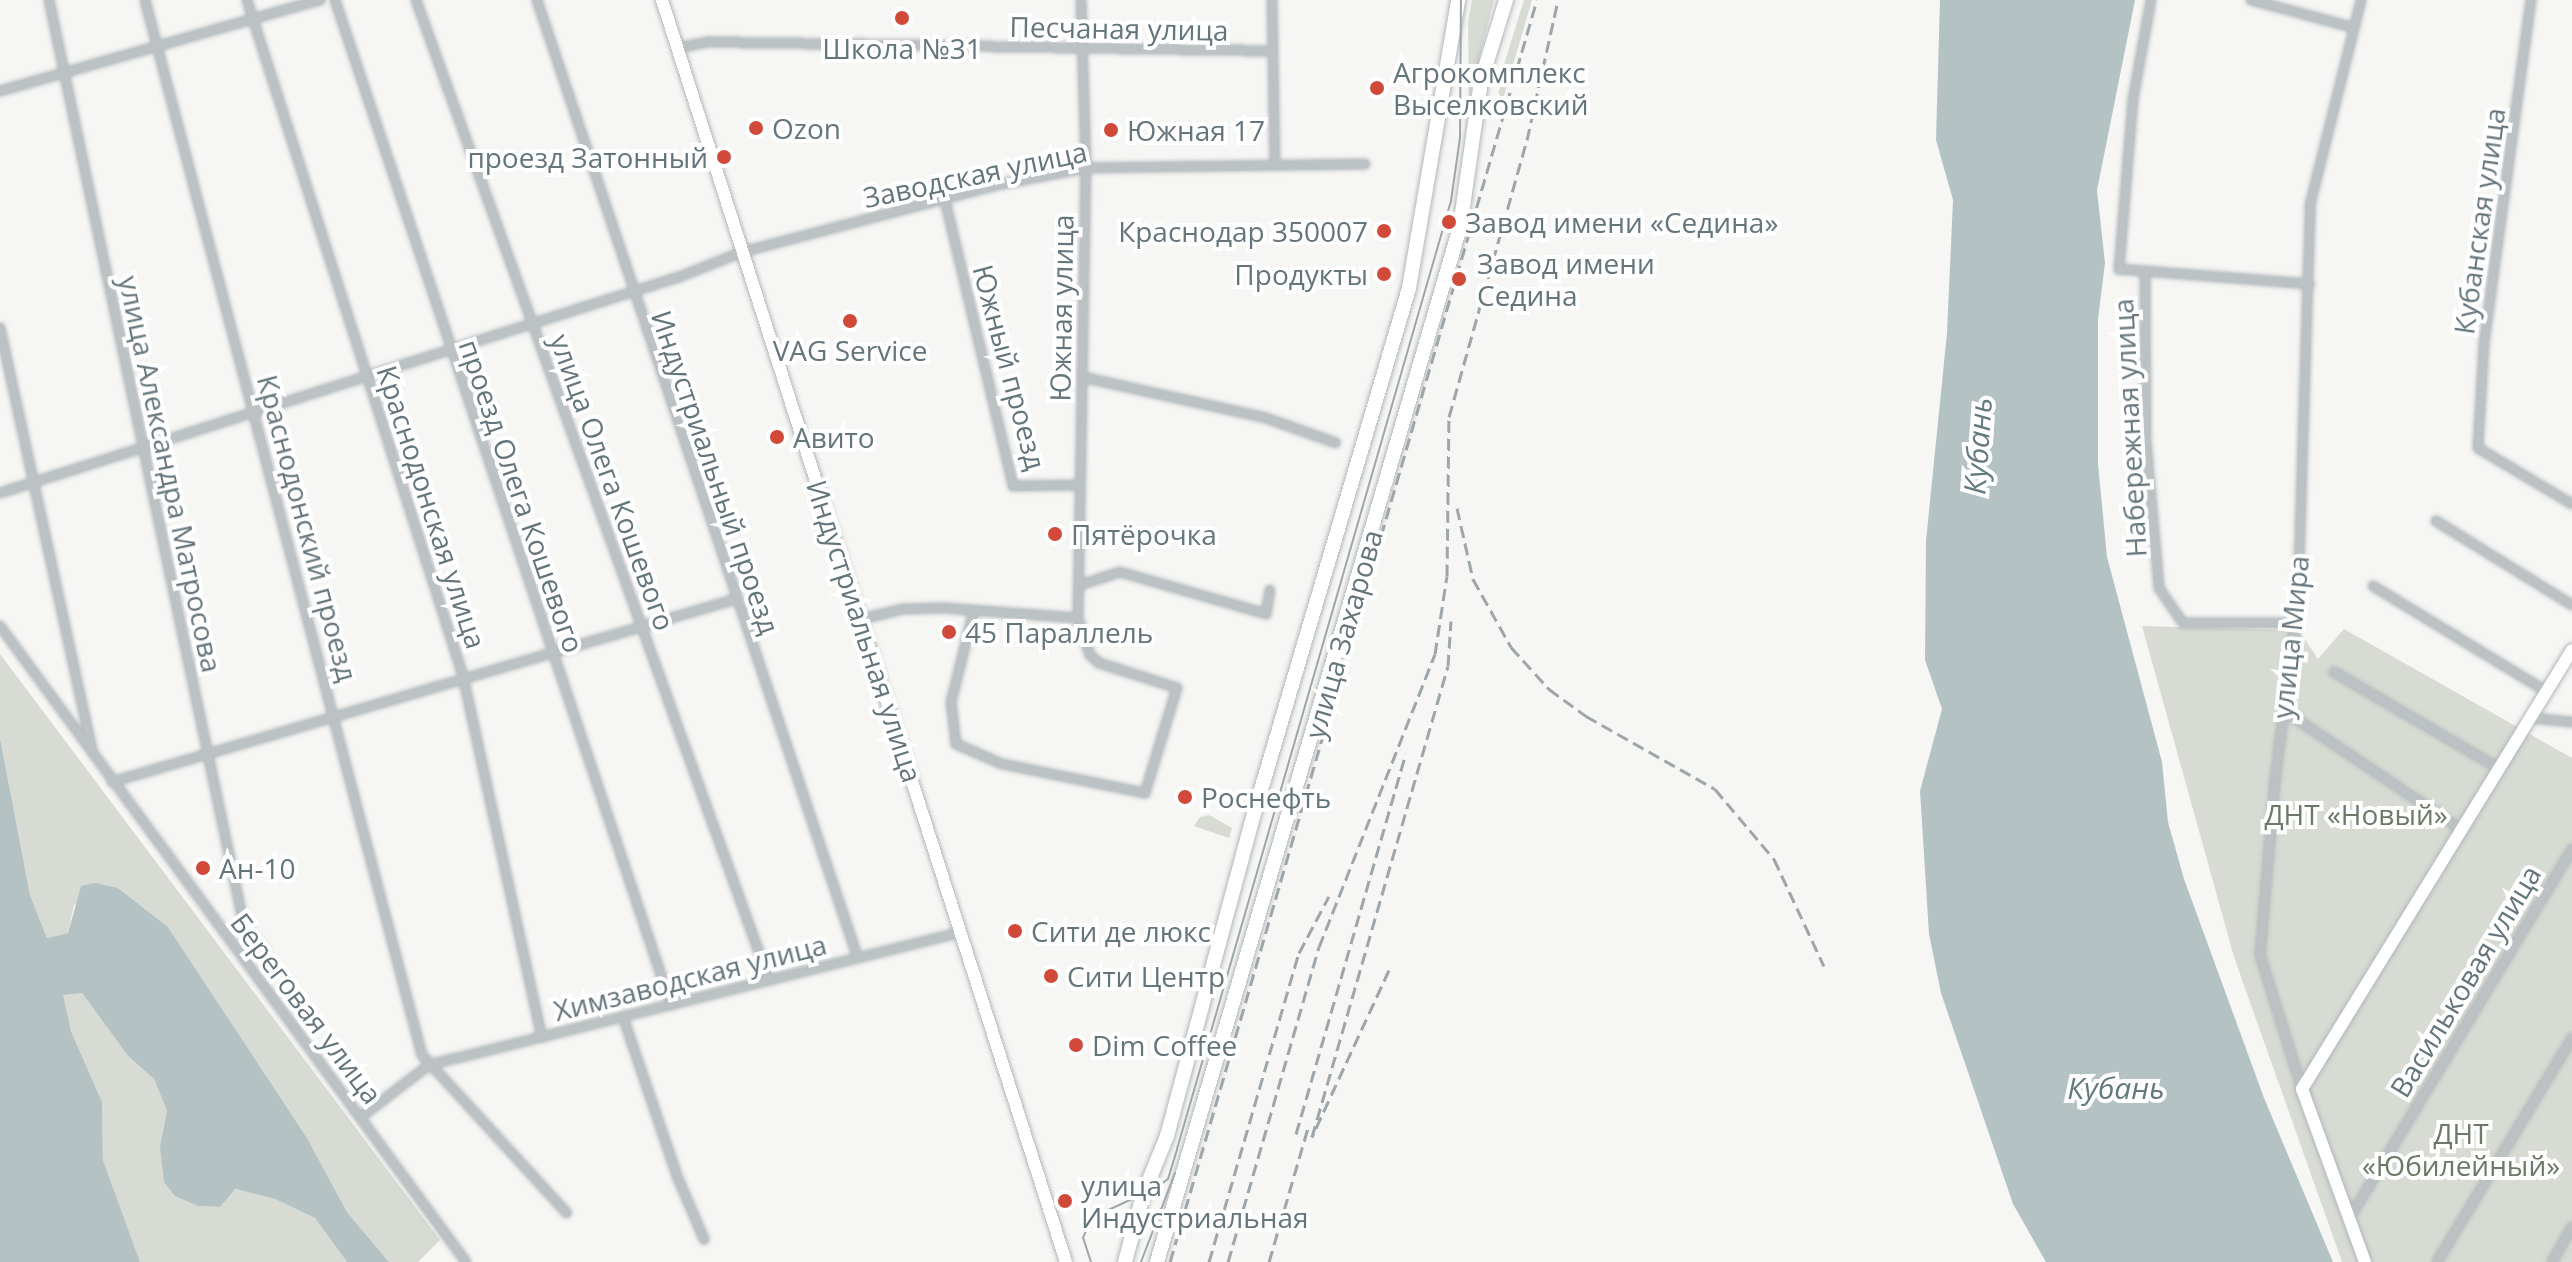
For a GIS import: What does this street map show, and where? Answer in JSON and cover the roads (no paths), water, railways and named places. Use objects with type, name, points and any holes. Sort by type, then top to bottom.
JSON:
[{"type":"main road","name":"Индустриальная улица","points":[[662,0],[1066,1262]]},
{"type":"main road","name":"улица Захарова","points":[[1125,1262],[1143,1195],[1167,1136],[1256,807],[1409,288],[1458,0]]},
{"type":"main road","name":"улица Захарова","points":[[1157,1262],[1460,227],[1481,81],[1506,0]]},
{"type":"main road","points":[[2302,1089],[2572,650]]},
{"type":"main road","name":"улица Мира","points":[[2302,1089],[2365,1262]]},
{"type":"street","name":"улица Александра Матросова","points":[[49,0],[205,752],[244,925],[264,950]]},
{"type":"street","name":"Краснодонский проезд","points":[[145,0],[335,713],[422,1055],[429,1065]]},
{"type":"street","name":"Краснодонская улица","points":[[247,0],[463,676],[542,1037]]},
{"type":"street","points":[[0,91],[320,0]]},
{"type":"street","name":"проезд Олега Кошевого","points":[[335,0],[449,351],[671,1005]]},
{"type":"street","name":"улица Олега Кошевого","points":[[416,0],[531,325],[644,625],[769,980]]},
{"type":"street","name":"Индустриальный проезд","points":[[537,0],[632,292],[858,958]]},
{"type":"street","name":"Южная улица","points":[[1078,618],[1086,168],[1081,0]]},
{"type":"street","points":[[1272,0],[1275,164]]},
{"type":"street","name":"Набережная улица","points":[[2151,0],[2133,99],[2119,269],[2145,271],[2146,441],[2159,588],[2183,623],[2294,623]]},
{"type":"street","points":[[2251,0],[2351,27]]},
{"type":"street","name":"улица Мира","points":[[2302,1089],[2260,955],[2294,623],[2310,205],[2351,27],[2361,0]]},
{"type":"street","name":"Кубанская улица","points":[[2531,0],[2484,343],[2478,448],[2572,504]]},
{"type":"street","name":"Песчаная улица","points":[[677,48],[708,42],[1273,51]]},
{"type":"street","name":"Заводская улица","points":[[0,493],[253,410],[531,325],[742,252],[945,200],[1086,168],[1365,164]]},
{"type":"street","name":"Южный проезд","points":[[945,200],[1013,486],[1080,485]]},
{"type":"street","points":[[2145,271],[2309,284]]},
{"type":"street","points":[[0,328],[94,757]]},
{"type":"street","points":[[1082,377],[1263,417],[1336,443]]},
{"type":"street","points":[[2436,521],[2572,605]]},
{"type":"street","points":[[1080,585],[1120,572],[1266,614],[1270,590]]},
{"type":"street","points":[[2373,586],[2547,692]]},
{"type":"street","points":[[112,782],[335,713],[736,599]]},
{"type":"street","points":[[861,619],[903,609],[974,610],[1078,618],[1090,655],[1099,663],[1177,688],[1145,793],[1002,764],[956,744],[951,702],[974,610]]},
{"type":"street","name":"Береговая улица","points":[[0,626],[466,1262]]},
{"type":"street","points":[[2334,672],[2501,770]]},
{"type":"street","points":[[2283,710],[2463,831]]},
{"type":"street","points":[[2531,718],[2572,722]]},
{"type":"street","name":"Васильковая улица","points":[[2349,1220],[2572,849]]},
{"type":"street","name":"Химзаводская улица","points":[[361,1117],[429,1065],[962,932]]},
{"type":"street","points":[[623,1017],[677,1176],[704,1239]]},
{"type":"street","points":[[2437,1262],[2572,1038]]},
{"type":"street","points":[[429,1065],[567,1213]]},
{"type":"street","points":[[2552,1262],[2572,1227]]},
{"type":"water","name":"Кубань","points":[[1940,0],[2135,0],[2097,190],[2105,263],[2098,319],[2098,464],[2107,557],[2162,762],[2168,822],[2184,879],[2264,1098],[2333,1262],[2046,1262],[2013,1204],[1941,993],[1929,934],[1920,791],[1942,709],[1925,660],[1926,541],[1947,333],[1953,200],[1936,140]]},
{"type":"water","points":[[0,738],[30,895],[47,938],[68,933],[81,886],[95,883],[118,888],[168,927],[307,1138],[347,1212],[389,1262],[347,1262],[315,1218],[275,1199],[235,1189],[220,1207],[198,1206],[175,1196],[164,1182],[160,1146],[167,1111],[154,1079],[128,1056],[82,993],[63,995],[71,1031],[102,1102],[103,1160],[140,1262],[0,1262]]},
{"type":"tram line","points":[[1091,1262],[1083,1238],[1091,1218],[1158,1187],[1168,1179],[1177,1149],[1451,201],[1460,138],[1461,0]]},
{"type":"tram line","points":[[1141,1262],[1175,1173]]},
{"type":"railway","points":[[1170,1262],[1537,0]]},
{"type":"railway","points":[[1228,1262],[1319,947],[1435,654],[1447,576],[1449,417],[1527,140],[1558,0]]},
{"type":"railway","points":[[1457,508],[1473,579],[1511,647],[1549,689],[1586,716],[1715,789],[1774,859],[1824,966]]},
{"type":"railway","points":[[1389,970],[1312,1137],[1448,666],[1451,621]]},
{"type":"railway","points":[[1296,1134],[1406,754]]},
{"type":"railway","points":[[1209,1262],[1299,953],[1329,896]]},
{"type":"railway","points":[[1269,1262],[1309,1124]]},
{"type":"place","name":"Школа №31","points":[[902,18]]},
{"type":"place","name":"Агрокомплекс Выселковский","points":[[1377,88]]},
{"type":"place","name":"Ozon","points":[[756,128]]},
{"type":"place","name":"Южная 17","points":[[1111,130]]},
{"type":"place","name":"проезд Затонный","points":[[724,157]]},
{"type":"place","name":"Завод имени «Седина»","points":[[1449,222]]},
{"type":"place","name":"Краснодар 350007","points":[[1384,231]]},
{"type":"place","name":"Продукты","points":[[1384,274]]},
{"type":"place","name":"Завод имени Седина","points":[[1459,279]]},
{"type":"place","name":"VAG Service","points":[[850,321]]},
{"type":"place","name":"Авито","points":[[777,437]]},
{"type":"place","name":"Пятёрочка","points":[[1055,534]]},
{"type":"place","name":"45 Параллель","points":[[949,632]]},
{"type":"place","name":"Роснефть","points":[[1185,797]]},
{"type":"place","name":"Ан-10","points":[[203,868]]},
{"type":"place","name":"Сити де люкс","points":[[1015,931]]},
{"type":"place","name":"Сити Центр","points":[[1051,976]]},
{"type":"place","name":"Dim Coffee","points":[[1076,1045]]},
{"type":"place","name":"улица Индустриальная","points":[[1065,1201]]},
{"type":"park label","name":"ДНТ «Новый»","points":[[2356,814]]},
{"type":"park label","name":"ДНТ «Юбилейный»","points":[[2461,1149]]}]
